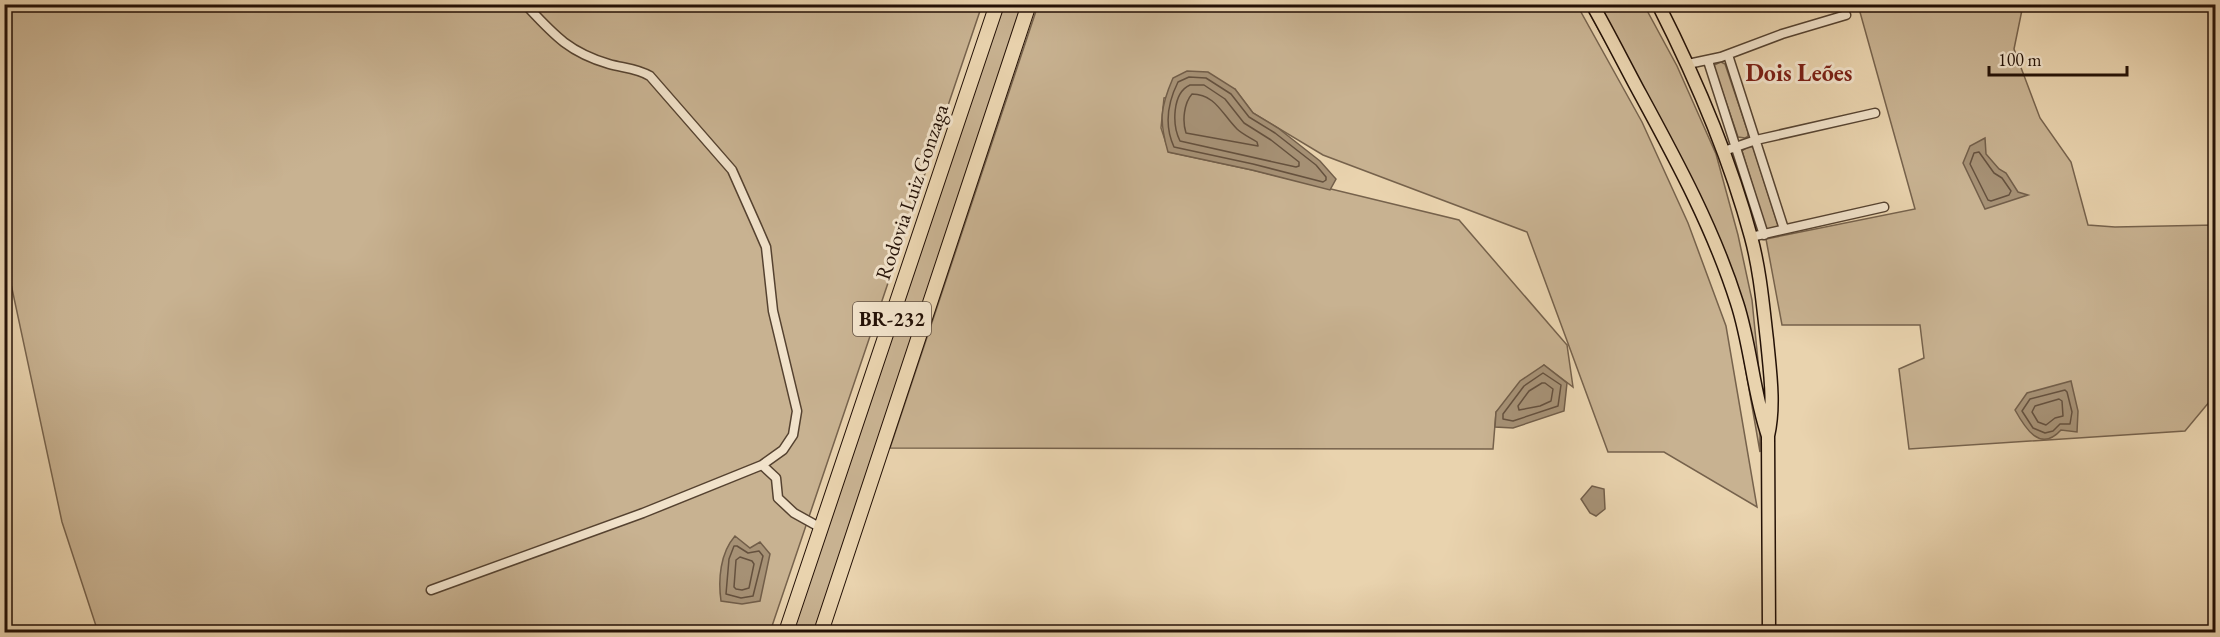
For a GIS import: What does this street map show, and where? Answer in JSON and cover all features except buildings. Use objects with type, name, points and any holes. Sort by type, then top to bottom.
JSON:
[{"type":"highway","name":"Rodovia Luiz Gonzaga","points":[[786,633],[997,4]]},
{"type":"highway","name":"BR-232","points":[[821,633],[1029,4]]},
{"type":"main road","points":[[1592,4],[1669,145],[1710,232],[1737,301],[1744,326],[1759,412],[1768,436]]},
{"type":"main road","points":[[1658,4],[1688,64],[1724,151],[1751,237],[1763,301],[1772,412],[1768,436],[1769,633]]},
{"type":"street","points":[[431,590],[643,513],[762,465],[783,450],[793,435],[797,411],[773,311],[766,248],[736,177],[723,158],[650,76],[635,69],[599,60],[566,45],[548,31],[525,4]]},
{"type":"street","points":[[1688,64],[1728,55],[1782,34],[1846,15]]},
{"type":"street","points":[[1728,55],[1784,229]]},
{"type":"street","points":[[1708,61],[1764,235]]},
{"type":"street","points":[[1724,151],[1756,140],[1875,113]]},
{"type":"street","points":[[1751,237],[1884,207]]},
{"type":"street","points":[[762,465],[776,478],[778,498],[794,513],[821,528]]},
{"type":"shaded area","points":[[4,5],[982,5],[770,632],[98,632],[62,522],[5,256]]},
{"type":"shaded area","points":[[997,5],[1029,5],[821,632],[791,632]]},
{"type":"shaded area","points":[[1038,5],[1577,5],[1642,122],[1688,223],[1726,326],[1757,507],[1664,452],[1608,452],[1527,232],[1323,155],[1253,113],[1235,89],[1164,98],[1161,128],[1169,152],[1459,220],[1567,345],[1573,387],[1544,365],[1496,412],[1493,449],[890,448]]},
{"type":"shaded area","points":[[1585,5],[1644,5],[1677,66],[1716,154],[1738,235],[1752,300],[1760,381],[1760,452],[1736,314],[1696,207]]},
{"type":"shaded area","points":[[1858,5],[2023,5],[2014,49],[2040,118],[2071,162],[2088,225],[2115,227],[2215,225],[2215,395],[2185,431],[1909,449],[1899,369],[1924,358],[1920,325],[1782,325],[1766,239],[1915,209]]},
{"type":"shaded area","points":[[1721,62],[1725,64],[1748,132],[1745,138],[1738,137],[1715,70],[1714,65]]},
{"type":"shaded area","points":[[1749,146],[1753,147],[1778,225],[1776,229],[1766,229],[1742,151]]},
{"type":"water","points":[[1187,71],[1208,72],[1235,89],[1253,113],[1278,128],[1320,161],[1336,179],[1330,190],[1168,152],[1162,123],[1163,106],[1173,78]]},
{"type":"water","points":[[1985,138],[1986,154],[1999,169],[2006,173],[2018,192],[2028,195],[1985,209],[1963,163],[1970,146]]},
{"type":"water","points":[[1544,365],[1567,383],[1564,411],[1513,428],[1495,427],[1496,412],[1520,381]]},
{"type":"water","points":[[2071,381],[2078,411],[2077,432],[2061,430],[2046,439],[2040,439],[2028,430],[2015,410],[2027,393]]},
{"type":"water","points":[[1592,486],[1604,489],[1605,509],[1596,516],[1590,513],[1581,499]]},
{"type":"water","points":[[735,536],[750,548],[760,542],[770,554],[760,601],[742,604],[721,601],[721,567],[726,550]]},
{"type":"district","name":"Dois Leões","points":[[1799,73]]}]
